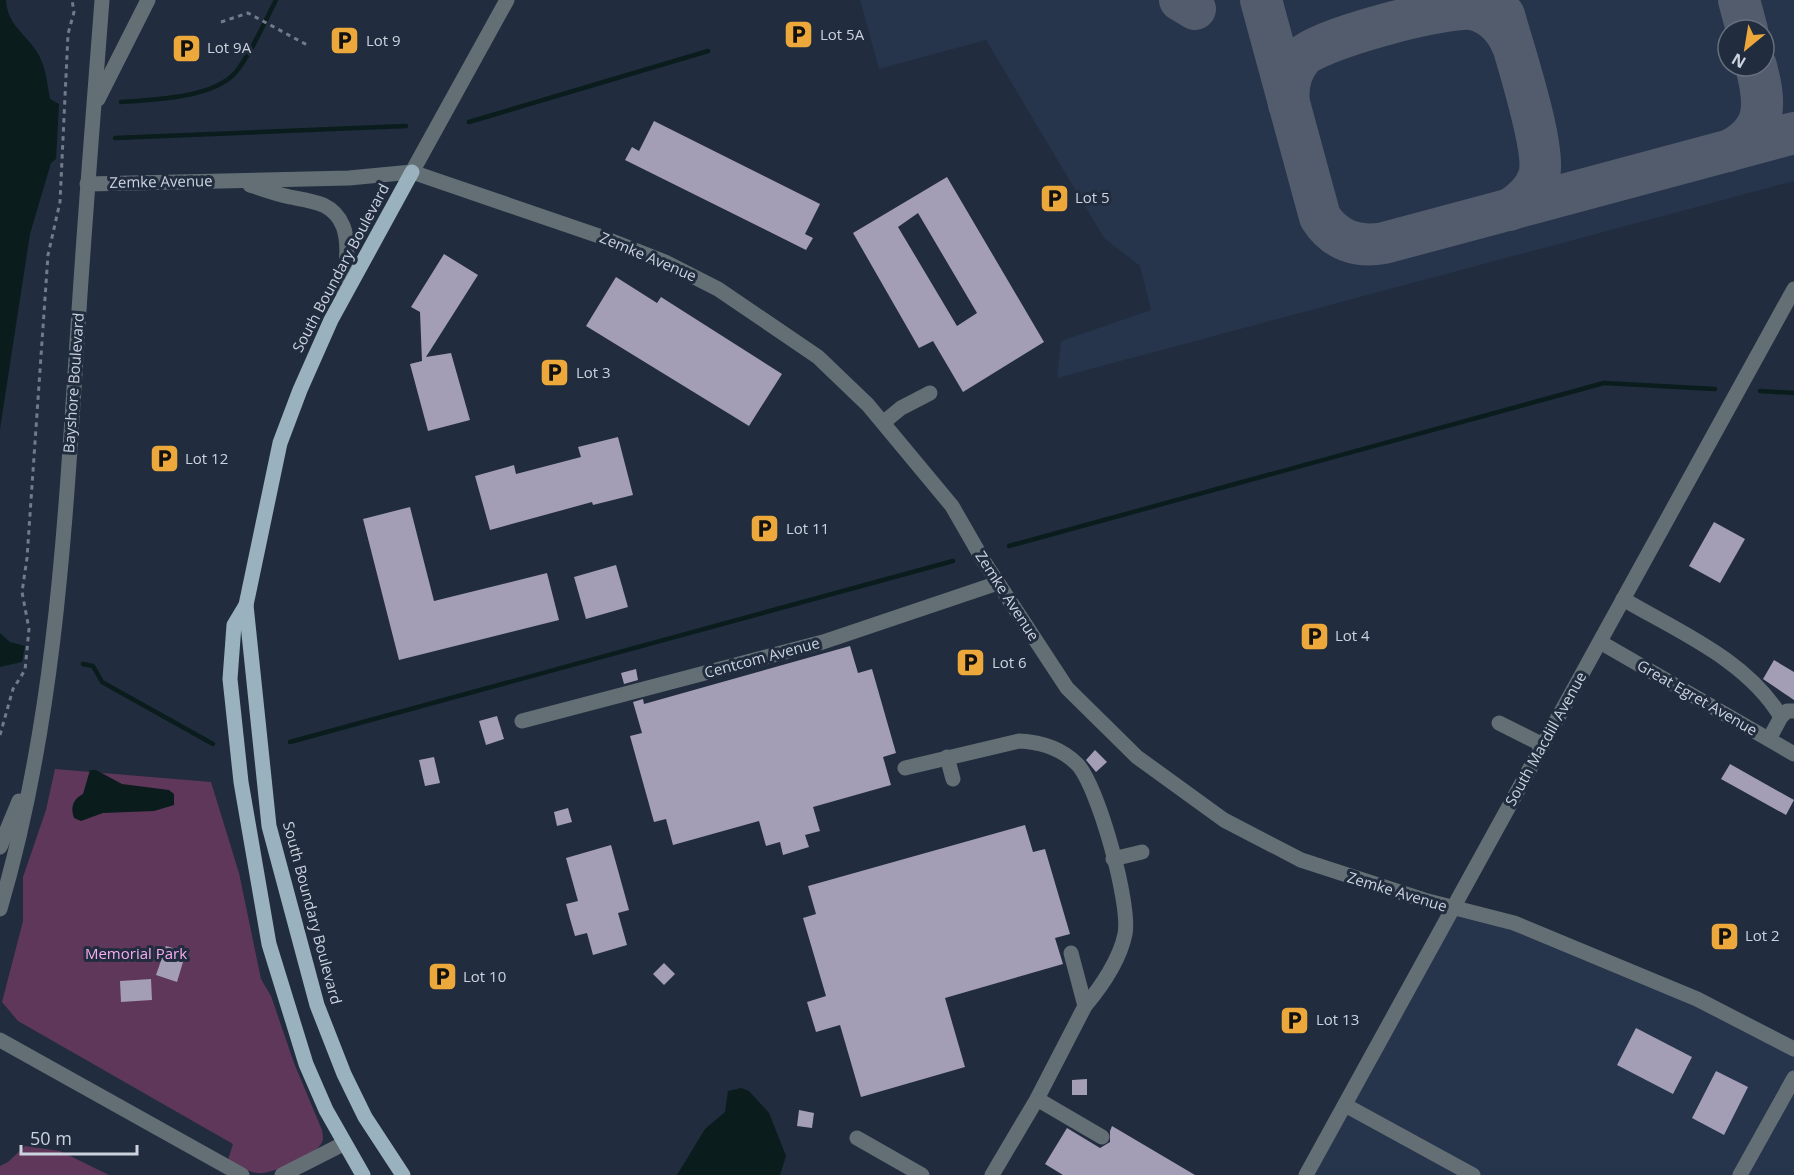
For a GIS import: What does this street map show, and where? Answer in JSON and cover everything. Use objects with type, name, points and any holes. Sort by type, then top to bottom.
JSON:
[{"type":"main road","name":"South Boundary Boulevard","points":[[403,1175],[365,1118],[344,1074],[314,994],[268,826],[246,605],[280,443],[300,390],[344,296],[412,172]]},
{"type":"main road","name":"South Boundary Boulevard","points":[[246,605],[234,625],[230,679],[241,782],[267,932],[306,1064],[344,1144],[363,1175]]},
{"type":"street","name":"Bayshore Boulevard","points":[[0,909],[35,765],[45,706],[61,572],[87,184],[102,0]]},
{"type":"street","points":[[94,107],[148,0]]},
{"type":"street","name":"South Boundary Boulevard","points":[[412,172],[507,0]]},
{"type":"street","name":"Zemke Avenue","points":[[87,184],[349,178],[412,172],[599,236],[666,262],[718,289],[818,357],[884,422],[951,506],[998,584],[1067,688],[1137,757],[1224,820],[1300,860],[1453,909],[1514,923],[1697,999],[1794,1049]]},
{"type":"street","name":"Zemke Avenue","points":[[235,181],[316,201],[329,208],[344,228],[346,245],[344,296]]},
{"type":"street","name":"South Macdill Avenue","points":[[1306,1175],[1790,295]]},
{"type":"street","points":[[884,422],[899,409],[930,393]]},
{"type":"street","name":"Centcom Avenue","points":[[522,721],[823,642],[998,584]]},
{"type":"street","points":[[1623,599],[1743,671],[1788,714],[1769,739]]},
{"type":"street","name":"Great Egret Avenue","points":[[1600,642],[1794,753]]},
{"type":"street","points":[[1499,723],[1543,745]]},
{"type":"street","points":[[905,768],[1019,741],[1033,742],[1061,752],[1077,764],[1092,785],[1125,906],[1125,935],[1096,992],[1085,1005],[1037,1099],[992,1175]]},
{"type":"street","points":[[947,757],[953,779]]},
{"type":"street","name":"Bayshore Boulevard","points":[[0,847],[35,765]]},
{"type":"street","points":[[1113,860],[1142,852]]},
{"type":"street","points":[[1071,953],[1085,1005]]},
{"type":"street","points":[[0,1040],[242,1175]]},
{"type":"street","points":[[1740,1175],[1794,1078]]},
{"type":"street","points":[[1037,1099],[1102,1137]]},
{"type":"street","points":[[1345,1105],[1473,1175]]},
{"type":"street","points":[[857,1138],[922,1175]]},
{"type":"street","points":[[282,1175],[344,1144]]},
{"type":"path","points":[[0,735],[13,690],[25,670],[26,660],[29,629],[22,592],[28,546],[48,255],[60,202],[68,34],[74,12],[72,0]]},
{"type":"path","points":[[221,22],[248,13],[309,46]]},
{"type":"shaded area","points":[[0,0],[6,0],[7,9],[14,23],[40,57],[50,99],[59,104],[56,159],[51,163],[30,234],[0,429]]},
{"type":"shaded area","points":[[860,0],[1794,0],[1794,181],[1057,378],[1061,341],[1151,310],[1140,266],[1104,238],[986,40],[879,69]]},
{"type":"shaded area","points":[[0,633],[10,642],[25,646],[22,662],[0,667]]},
{"type":"shaded area","points":[[90,770],[96,770],[122,784],[169,790],[174,794],[174,805],[154,811],[103,813],[81,821],[74,818],[72,807],[77,798],[83,794]]},
{"type":"shaded area","points":[[1453,909],[1514,923],[1794,1049],[1794,1175],[1305,1175]]},
{"type":"shaded area","points":[[741,1088],[749,1091],[769,1113],[786,1156],[780,1175],[677,1175],[705,1129],[725,1112],[728,1091]]},
{"type":"green space","name":"Memorial Park","points":[[55,769],[211,782],[239,873],[261,979],[271,996],[294,1063],[322,1130],[322,1142],[302,1159],[264,1173],[242,1168],[228,1160],[233,1144],[18,1021],[2,1002],[23,921],[23,877],[46,810]]},
{"type":"green space","points":[[25,1146],[60,1151],[109,1175],[0,1175],[0,1166],[8,1162]]},
{"type":"building","points":[[654,121],[820,204],[805,234],[813,238],[806,250],[625,160],[632,147],[639,151]]},
{"type":"building","points":[[947,177],[1044,342],[963,392],[933,341],[919,348],[853,233]],"holes":[[[918,213],[977,313],[957,326],[898,227]]]},
{"type":"building","points":[[444,254],[478,275],[426,357],[451,353],[470,420],[428,431],[410,364],[422,361],[420,312],[411,307]]},
{"type":"building","points":[[616,277],[657,303],[661,297],[782,374],[749,426],[586,326]]},
{"type":"building","points":[[618,437],[633,495],[593,505],[592,502],[490,530],[475,476],[514,465],[516,474],[581,457],[578,447]]},
{"type":"building","points":[[410,507],[434,601],[547,573],[559,620],[399,660],[363,519]]},
{"type":"building","points":[[1714,522],[1745,539],[1720,583],[1689,566]]},
{"type":"building","points":[[616,565],[628,607],[586,619],[574,577]]},
{"type":"building","points":[[850,646],[858,673],[872,669],[896,753],[883,757],[891,785],[813,807],[820,831],[805,835],[809,847],[783,855],[780,842],[766,846],[759,821],[673,845],[666,819],[654,822],[630,736],[642,733],[633,702],[643,699],[644,704]]},
{"type":"building","points":[[1774,660],[1794,672],[1794,700],[1763,679]]},
{"type":"building","points":[[636,669],[638,680],[624,684],[621,673]]},
{"type":"building","points":[[497,716],[504,739],[486,745],[479,721]]},
{"type":"building","points":[[1095,750],[1107,762],[1096,772],[1086,760]]},
{"type":"building","points":[[434,757],[440,783],[425,786],[419,760]]},
{"type":"building","points":[[1730,764],[1794,800],[1786,815],[1721,779]]},
{"type":"building","points":[[568,808],[572,822],[557,826],[554,812]]},
{"type":"building","points":[[1025,825],[1033,852],[1045,849],[1070,934],[1055,938],[1063,964],[945,998],[965,1067],[861,1097],[840,1025],[816,1032],[807,1002],[826,996],[803,918],[816,914],[808,886]]},
{"type":"building","points":[[611,845],[629,910],[618,913],[627,945],[593,955],[587,933],[575,936],[570,919],[566,904],[578,901],[566,858]]},
{"type":"building","points":[[166,946],[186,952],[177,982],[156,975]]},
{"type":"building","points":[[664,963],[675,974],[664,985],[653,974]]},
{"type":"building","points":[[151,979],[152,1000],[121,1002],[120,981]]},
{"type":"building","points":[[1636,1028],[1692,1057],[1673,1094],[1617,1065]]},
{"type":"building","points":[[1716,1071],[1748,1087],[1724,1135],[1692,1118]]},
{"type":"building","points":[[1087,1079],[1087,1095],[1072,1095],[1072,1080]]},
{"type":"building","points":[[799,1110],[814,1113],[812,1128],[797,1126]]},
{"type":"building","points":[[1112,1126],[1195,1175],[1063,1175],[1045,1164],[1067,1128],[1100,1148],[1110,1142]]},
{"type":"waterway","points":[[121,102],[197,93],[225,81],[235,73],[246,57],[276,0]]},
{"type":"waterway","points":[[469,122],[708,51]]},
{"type":"waterway","points":[[115,138],[406,126]]},
{"type":"waterway","points":[[1009,546],[1604,383],[1715,389]]},
{"type":"waterway","points":[[1760,391],[1794,393]]},
{"type":"waterway","points":[[290,742],[953,561]]},
{"type":"waterway","points":[[83,664],[93,666],[102,682],[213,744]]},
{"type":"taxiway","points":[[1180,0],[1195,9]]},
{"type":"taxiway","points":[[1261,0],[1320,217],[1333,232],[1356,243],[1384,243],[1794,133]]},
{"type":"taxiway","points":[[1739,0],[1744,18]]},
{"type":"taxiway","points":[[1289,104],[1290,79],[1302,57],[1333,41],[1386,24],[1441,12],[1476,10],[1488,15],[1498,23],[1512,44]]},
{"type":"taxiway","points":[[1504,15],[1534,122],[1540,163],[1539,176],[1531,192],[1509,210]]},
{"type":"taxiway","points":[[1728,151],[1751,135],[1757,126],[1762,105],[1759,78]]},
{"type":"place","name":"Lot 5A","points":[[799,35]]},
{"type":"place","name":"Lot 9","points":[[345,41]]},
{"type":"place","name":"Lot 9A","points":[[186,48]]},
{"type":"place","name":"Lot 5","points":[[1054,198]]},
{"type":"place","name":"Lot 3","points":[[555,373]]},
{"type":"place","name":"Lot 12","points":[[164,459]]},
{"type":"place","name":"Lot 11","points":[[765,529]]},
{"type":"place","name":"Lot 4","points":[[1314,636]]},
{"type":"place","name":"Lot 6","points":[[971,663]]},
{"type":"place","name":"Lot 2","points":[[1724,936]]},
{"type":"place","name":"Lot 10","points":[[442,977]]},
{"type":"place","name":"Lot 13","points":[[1295,1020]]}]
